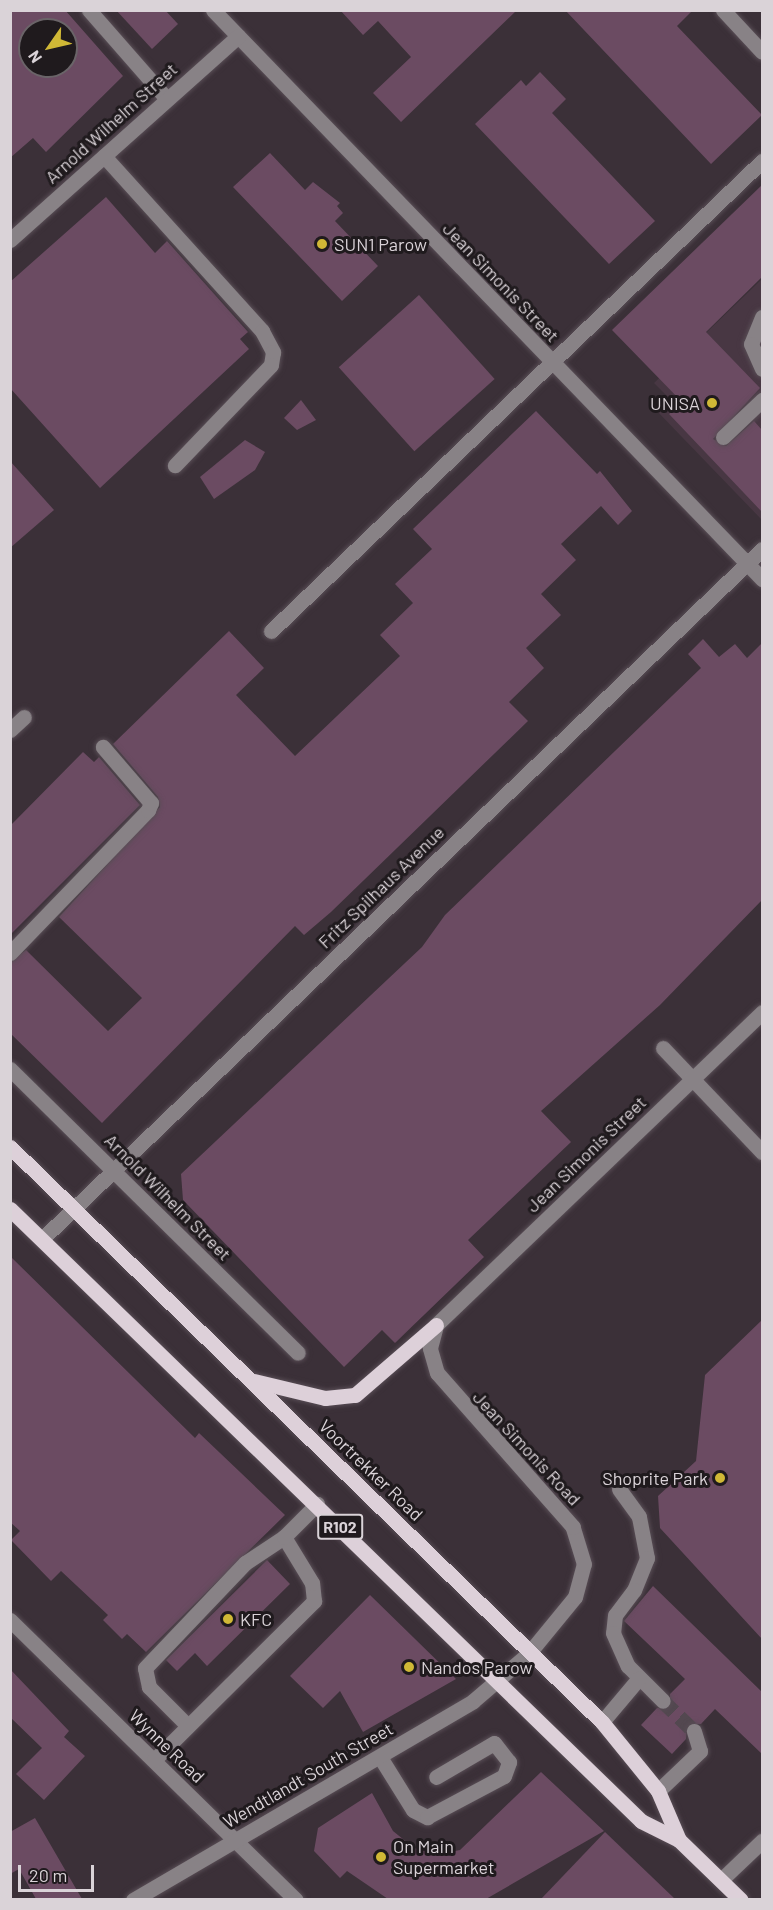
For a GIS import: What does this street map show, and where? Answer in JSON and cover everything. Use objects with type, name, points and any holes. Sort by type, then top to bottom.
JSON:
[{"type":"main road","name":"Voortrekker Road","points":[[10,1147],[602,1722],[658,1791],[679,1840]]},
{"type":"main road","name":"Voortrekker Road","points":[[10,1209],[317,1504],[641,1821],[679,1840],[741,1899]]},
{"type":"main road","points":[[251,1380],[325,1398],[355,1395],[436,1325]]},
{"type":"street","points":[[89,10],[167,99]]},
{"type":"street","name":"Jean Simonis Street","points":[[213,10],[762,579]]},
{"type":"street","points":[[723,10],[762,52]]},
{"type":"street","name":"Arnold Wilhelm Street","points":[[10,240],[237,36]]},
{"type":"street","points":[[104,156],[262,331],[273,352],[271,365],[175,465]]},
{"type":"street","points":[[271,631],[762,161]]},
{"type":"street","points":[[761,363],[752,336],[762,317]]},
{"type":"street","points":[[723,437],[762,400]]},
{"type":"street","name":"Fritz Spilhaus Avenue","points":[[42,1239],[762,549]]},
{"type":"street","points":[[10,730],[24,717]]},
{"type":"street","points":[[10,953],[148,810],[151,803],[103,747]]},
{"type":"street","name":"Jean Simonis Street","points":[[436,1325],[762,1012]]},
{"type":"street","points":[[663,1048],[762,1152]]},
{"type":"street","name":"Arnold Wilhelm Street","points":[[10,1069],[298,1353]]},
{"type":"street","name":"Jean Simonis Road","points":[[436,1325],[430,1348],[437,1373],[561,1512],[579,1539],[580,1586],[529,1653],[498,1680]]},
{"type":"street","points":[[619,1489],[639,1517],[647,1548],[644,1572],[613,1624],[621,1655],[639,1678],[663,1701]]},
{"type":"street","points":[[187,1725],[149,1687],[145,1668],[245,1563],[284,1537],[317,1504]]},
{"type":"street","points":[[154,1760],[314,1600],[312,1584],[284,1537]]},
{"type":"street","name":"Wynne Road","points":[[10,1620],[296,1899]]},
{"type":"street","points":[[602,1722],[639,1678]]},
{"type":"street","name":"Wendtlandt South Street","points":[[133,1899],[380,1757],[498,1680]]},
{"type":"street","points":[[658,1791],[700,1751],[694,1731]]},
{"type":"street","points":[[380,1757],[413,1810],[427,1817],[504,1776],[508,1762],[494,1743],[436,1777]]},
{"type":"street","points":[[721,1880],[762,1840]]},
{"type":"shaded area","name":"UNISA","points":[[762,279],[761,519],[654,408],[668,397],[654,383]]},
{"type":"building","points":[[10,10],[65,10],[72,18],[18,18],[18,78],[78,78],[78,25],[123,76],[46,152],[33,138],[10,158]]},
{"type":"building","points":[[116,10],[165,10],[178,24],[152,49]]},
{"type":"building","points":[[340,10],[517,10],[401,122],[373,93],[411,57],[378,21],[363,35]]},
{"type":"building","points":[[565,10],[693,10],[677,26],[762,115],[711,164]]},
{"type":"building","points":[[540,72],[566,99],[552,113],[655,221],[609,264],[475,124],[521,80],[526,86]]},
{"type":"building","name":"SUN1 Parow","points":[[270,153],[305,190],[313,182],[340,203],[337,206],[343,213],[335,221],[378,266],[342,301],[233,187]]},
{"type":"building","points":[[762,185],[762,277],[706,332],[760,388],[713,439],[726,446],[754,421],[762,430],[762,512],[669,414],[682,402],[612,330]]},
{"type":"building","points":[[106,197],[155,253],[167,241],[248,332],[240,339],[249,349],[100,488],[10,388],[10,282]]},
{"type":"building","points":[[419,295],[495,379],[414,451],[339,367]]},
{"type":"building","points":[[301,400],[316,420],[297,430],[284,418]]},
{"type":"building","points":[[536,411],[597,474],[600,471],[632,511],[618,525],[601,506],[561,544],[576,560],[541,594],[561,615],[526,648],[544,668],[509,702],[528,721],[331,912],[304,935],[295,926],[102,1123],[10,1033],[10,962],[26,950],[108,1031],[142,998],[59,917],[160,807],[158,797],[113,744],[229,631],[264,668],[236,695],[295,756],[400,656],[380,635],[413,603],[395,584],[432,549],[413,529]]},
{"type":"building","points":[[245,440],[265,452],[255,470],[214,499],[200,477]]},
{"type":"building","points":[[10,461],[54,510],[10,548]]},
{"type":"building","points":[[703,639],[719,657],[735,644],[747,658],[762,643],[762,900],[660,1005],[541,1111],[571,1142],[468,1240],[484,1257],[395,1343],[382,1330],[344,1367],[183,1200],[181,1174],[422,947],[445,915],[701,668],[688,654]]},
{"type":"building","points":[[83,752],[94,762],[99,757],[140,805],[10,935],[10,826]]},
{"type":"building","points":[[10,1256],[195,1438],[199,1433],[285,1515],[146,1652],[127,1634],[122,1639],[103,1620],[108,1615],[61,1571],[51,1581],[11,1540],[20,1531],[10,1522]]},
{"type":"building","name":"Shoprite Park","points":[[762,1320],[762,1639],[660,1528],[658,1496],[696,1461],[705,1375]]},
{"type":"building","name":"KFC","points":[[267,1560],[290,1584],[207,1666],[195,1653],[177,1671],[166,1660]]},
{"type":"building","points":[[653,1586],[762,1692],[762,1754],[715,1709],[701,1724],[687,1724],[686,1739],[672,1754],[641,1725],[657,1708],[670,1707],[670,1694],[685,1679],[624,1621]]},
{"type":"building","name":"Nandos Parow","points":[[370,1595],[456,1679],[363,1732],[340,1691],[323,1708],[290,1676]]},
{"type":"building","points":[[10,1669],[69,1731],[64,1737],[85,1756],[44,1800],[16,1774],[42,1748],[10,1717]]},
{"type":"building","points":[[541,1772],[604,1831],[486,1899],[388,1899],[347,1871],[340,1878],[314,1851],[318,1828],[372,1793],[393,1831],[414,1848],[439,1854],[460,1850]]},
{"type":"building","points":[[35,1818],[82,1899],[36,1899],[19,1869],[10,1874],[10,1832]]},
{"type":"building","points":[[605,1832],[675,1899],[541,1899]]},
{"type":"tunnel","points":[[663,1701],[694,1731]]},
{"type":"place","name":"SUN1 Parow","points":[[322,244]]},
{"type":"place","name":"UNISA","points":[[712,403]]},
{"type":"place","name":"Shoprite Park","points":[[720,1478]]},
{"type":"place","name":"KFC","points":[[228,1619]]},
{"type":"place","name":"Nandos Parow","points":[[409,1667]]},
{"type":"place","name":"On Main Supermarket","points":[[381,1857]]}]
